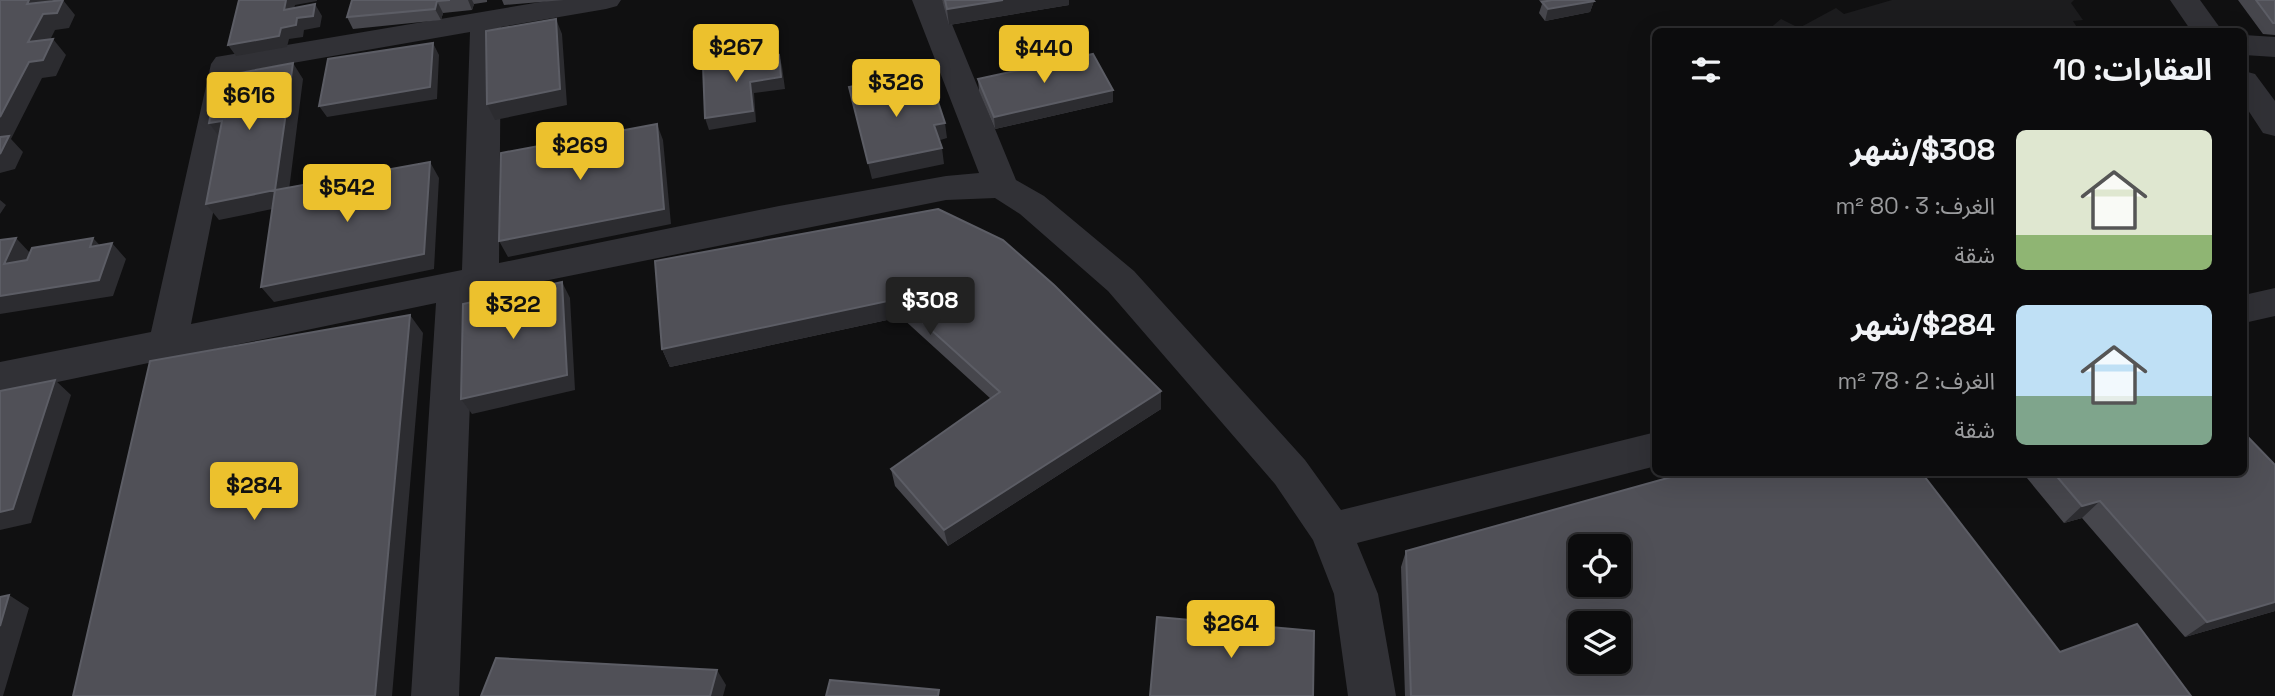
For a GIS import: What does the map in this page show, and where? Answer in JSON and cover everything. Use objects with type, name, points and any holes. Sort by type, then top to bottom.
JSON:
[{"type":"street","points":[[168,344],[229,51],[485,20],[606,0]]},
{"type":"street","points":[[927,0],[1002,187]]},
{"type":"street","points":[[2185,0],[2205,28]]},
{"type":"street","points":[[435,696],[468,283],[485,20]]},
{"type":"street","points":[[2247,46],[2275,47]]},
{"type":"street","points":[[2247,85],[2275,125]]},
{"type":"street","points":[[0,379],[946,188],[978,185],[1002,187],[1032,205],[1121,281],[1290,472],[1331,531],[1356,594],[1372,696]]},
{"type":"street","points":[[2247,308],[2275,302]]},
{"type":"street","points":[[1331,531],[1652,450]]},
{"type":"shaded area","points":[[1892,0],[2074,0],[2071,3],[2083,20],[2073,21],[2077,28],[1799,28],[1836,8],[1844,14]]},
{"type":"shaded area","points":[[1781,19],[1799,28],[1770,28]]},
{"type":"building","points":[[0,0],[29,0],[27,4],[63,0],[57,13],[43,14],[28,42],[53,39],[43,60],[29,62],[0,117]]},
{"type":"building","points":[[239,0],[286,0],[284,10],[315,4],[313,16],[297,18],[296,25],[281,28],[279,36],[228,45]]},
{"type":"building","points":[[352,0],[450,0],[437,1],[435,9],[347,17]]},
{"type":"building","points":[[945,0],[1003,0],[947,9]]},
{"type":"building","points":[[2256,0],[2275,0],[2275,23],[2273,23]]},
{"type":"building","points":[[1594,1],[1548,9],[1542,2]]},
{"type":"building","points":[[556,19],[560,89],[487,104],[486,31]]},
{"type":"building","points":[[433,43],[430,87],[319,106],[328,59]]},
{"type":"building","points":[[1093,54],[1113,90],[994,117],[978,79]]},
{"type":"building","points":[[779,55],[781,77],[750,82],[753,111],[705,118],[703,66]]},
{"type":"building","points":[[293,63],[275,190],[206,204],[222,121],[209,123],[218,77]]},
{"type":"building","points":[[909,75],[916,97],[935,93],[945,123],[934,125],[942,148],[868,163],[849,87]]},
{"type":"building","points":[[657,124],[664,209],[499,241],[501,153]]},
{"type":"building","points":[[9,136],[0,154],[0,137]]},
{"type":"building","points":[[430,162],[424,254],[261,287],[275,190]]},
{"type":"building","points":[[938,209],[1003,240],[1054,285],[1161,391],[944,530],[891,469],[1000,392],[897,299],[662,349],[655,261]]},
{"type":"building","points":[[16,238],[4,264],[27,260],[32,248],[93,238],[90,247],[112,243],[99,280],[0,296],[0,240]]},
{"type":"building","points":[[562,282],[567,375],[461,399],[463,304]]},
{"type":"building","points":[[410,315],[375,696],[73,696],[150,361]]},
{"type":"building","points":[[55,380],[13,509],[0,512],[0,391]]},
{"type":"building","points":[[2247,436],[2275,465],[2275,602],[2207,622],[2100,501],[2082,506],[2056,476],[2247,476]]},
{"type":"building","points":[[1675,476],[1924,476],[2060,652],[2137,624],[2191,696],[1411,696],[1406,551]]},
{"type":"building","points":[[9,595],[0,626],[0,597]]},
{"type":"building","points":[[1157,617],[1314,631],[1313,696],[1150,696]]},
{"type":"building","points":[[496,658],[717,670],[710,696],[481,696]]},
{"type":"building","points":[[830,680],[939,690],[938,696],[826,696]]}]
